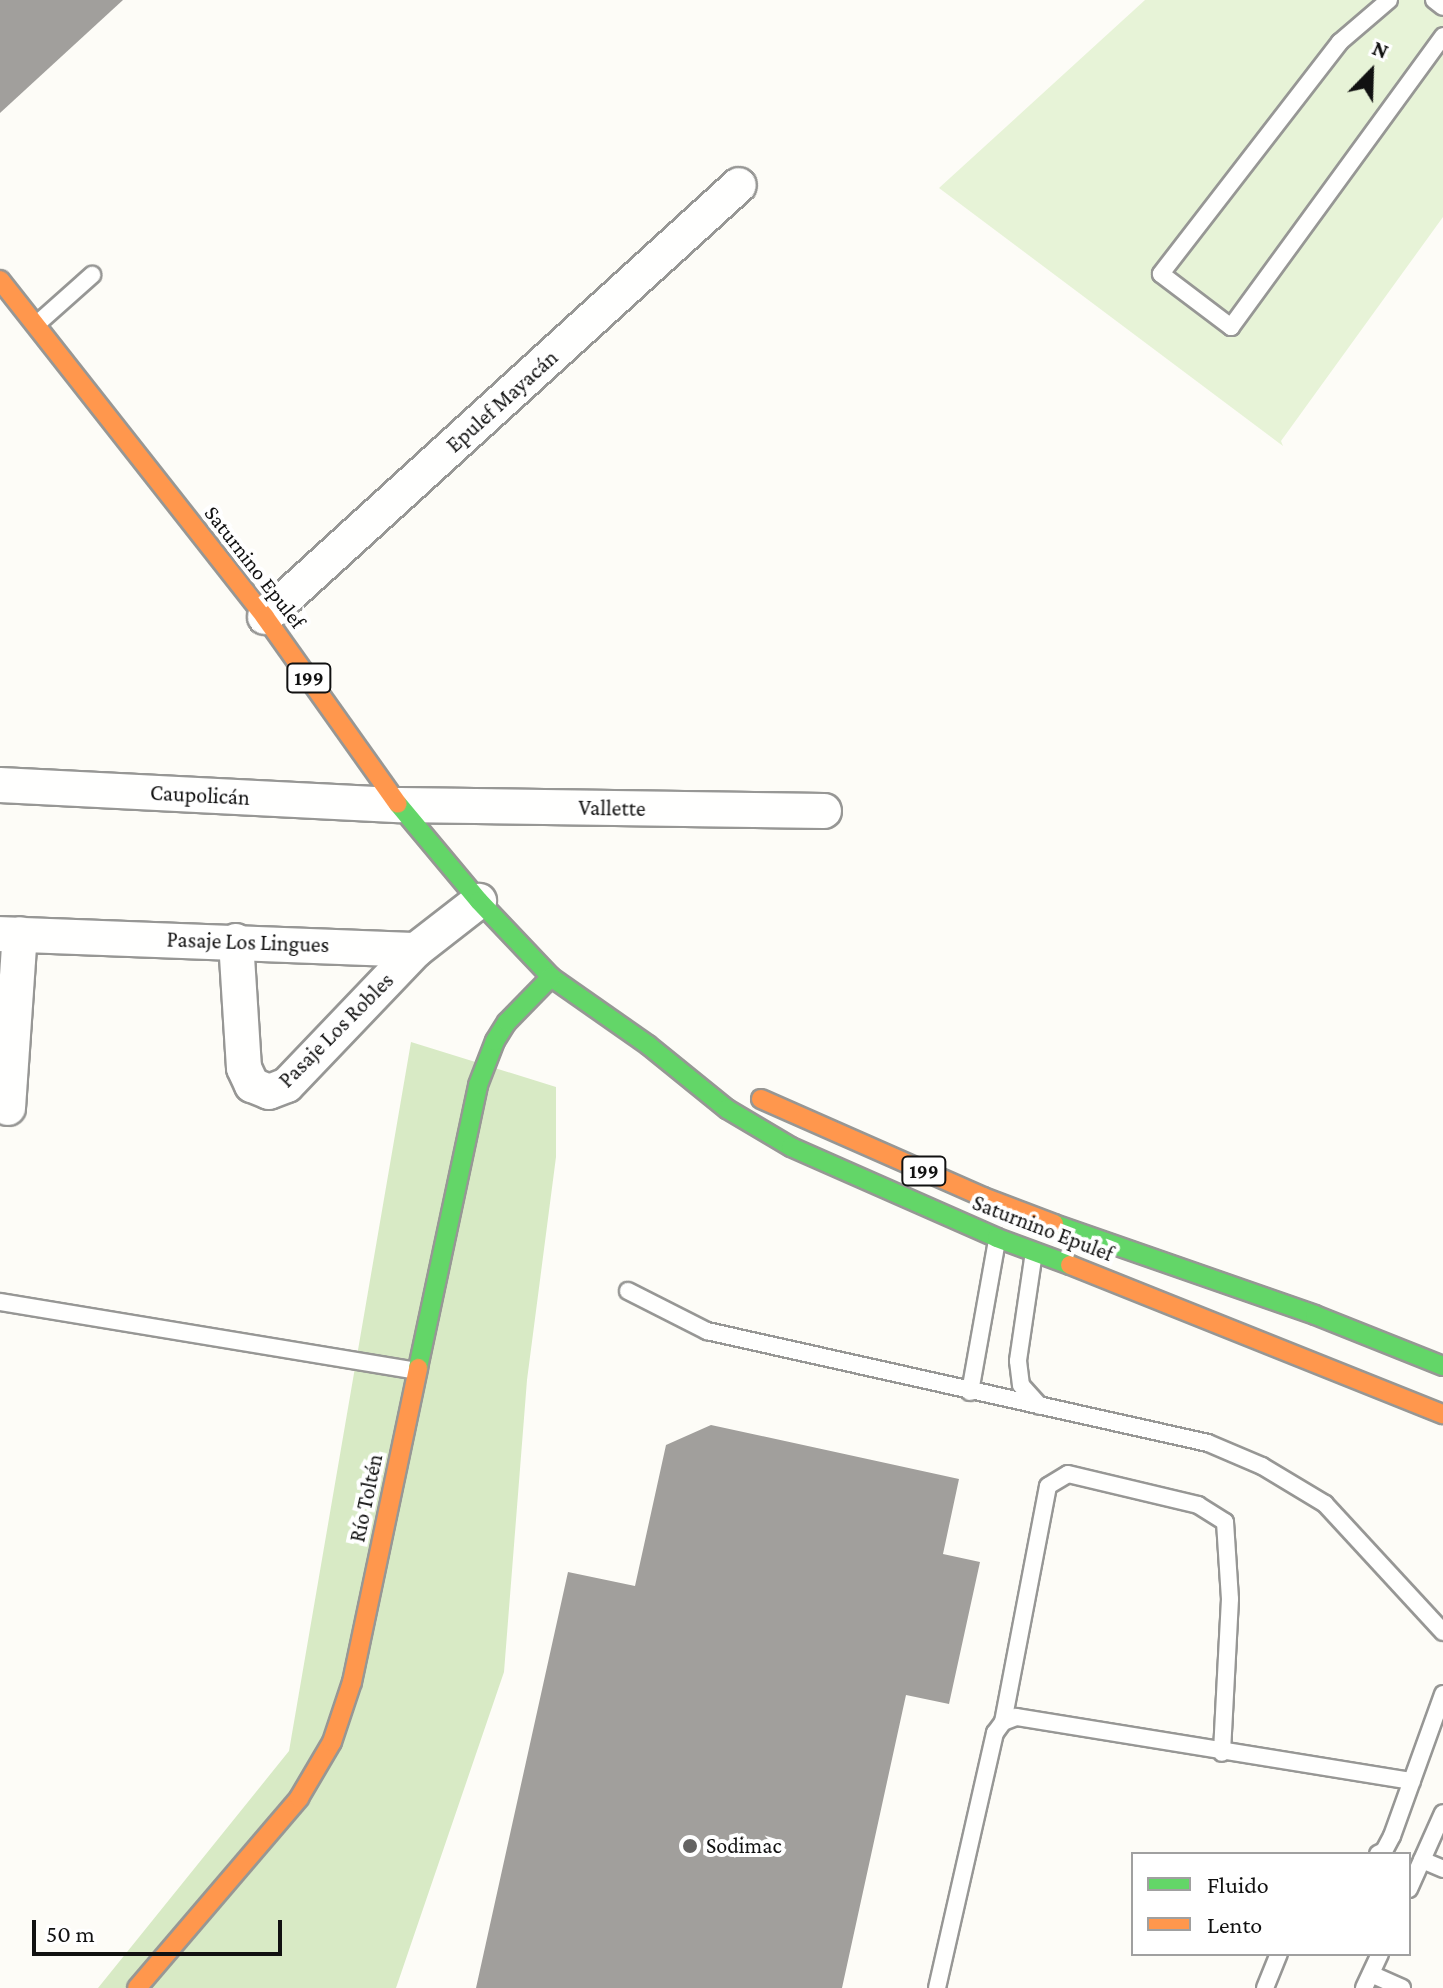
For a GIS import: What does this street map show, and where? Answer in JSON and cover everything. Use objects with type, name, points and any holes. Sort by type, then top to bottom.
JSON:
[{"type":"main road","name":"Saturnino Epulef","points":[[0,280],[265,617],[399,805],[479,901],[551,977],[648,1045],[727,1109],[791,1147],[997,1238],[1145,1292],[1443,1414]]},
{"type":"main road","name":"Río Toltén","points":[[137,1988],[299,1798],[332,1742],[352,1682],[485,1062],[507,1022],[551,977]]},
{"type":"main road","name":"Saturnino Epulef","points":[[648,1045],[682,1057],[723,1080]]},
{"type":"main road","name":"Saturnino Epulef","points":[[750,1093],[1043,1219],[1315,1315],[1443,1366]]},
{"type":"street","name":"Epulef Mayacán","points":[[265,617],[739,185]]},
{"type":"street","name":"Caupolicán","points":[[0,785],[399,805]]},
{"type":"street","name":"Vallette","points":[[399,805],[824,811]]},
{"type":"street","points":[[416,950],[479,901]]},
{"type":"street","points":[[8,1108],[10,934]]},
{"type":"street","name":"Pasaje Los Lingues","points":[[10,934],[416,950]]},
{"type":"street","name":"Pasaje Los Robles","points":[[236,941],[244,1068],[252,1085],[269,1092],[287,1085],[416,950]]},
{"type":"lane","points":[[1389,0],[1340,42],[1161,274],[1231,327],[1443,36]]},
{"type":"lane","points":[[1434,0],[1443,7]]},
{"type":"lane","points":[[35,325],[92,275]]},
{"type":"lane","points":[[970,1392],[997,1238],[1008,1205]]},
{"type":"lane","points":[[1040,1406],[1021,1385],[1018,1361],[1034,1253],[1043,1219]]},
{"type":"lane","points":[[628,1291],[707,1331],[1208,1443],[1262,1466],[1325,1504],[1443,1632]]},
{"type":"lane","points":[[0,1302],[418,1371]]},
{"type":"lane","points":[[937,1988],[995,1733],[1003,1722],[1048,1486],[1068,1474],[1198,1505],[1225,1522],[1230,1599],[1222,1753]]},
{"type":"lane","points":[[1382,1852],[1392,1836],[1443,1694]]},
{"type":"lane","points":[[1003,1722],[1016,1717],[1222,1753],[1412,1781]]},
{"type":"lane","points":[[1411,1885],[1443,1813]]},
{"type":"lane","points":[[1422,1860],[1443,1869]]},
{"type":"lane","points":[[1265,1988],[1278,1956]]},
{"type":"lane","points":[[1379,1956],[1368,1981],[1402,1988]]},
{"type":"green space","points":[[1145,0],[1443,0],[1443,217],[1281,441],[1283,446],[939,188]]},
{"type":"green space","points":[[411,1042],[556,1087],[556,1157],[527,1380],[504,1672],[396,1988],[98,1988],[289,1751]]},
{"type":"building","points":[[0,0],[123,0],[0,113]]},
{"type":"building","name":"Sodimac","points":[[711,1425],[959,1479],[943,1554],[980,1562],[949,1704],[906,1695],[842,1988],[476,1988],[568,1572],[635,1586],[666,1445]]},
{"type":"traffic: fast","points":[[398,804],[479,901],[551,977],[648,1045],[727,1109],[791,1147],[997,1238],[1070,1265]]},
{"type":"traffic: fast","points":[[418,1368],[478,1085],[495,1041],[507,1022],[551,977]]},
{"type":"traffic: fast","points":[[1054,1224],[1315,1315],[1443,1366]]},
{"type":"traffic: slow","points":[[0,280],[265,617],[398,804]]},
{"type":"traffic: slow","points":[[761,1099],[983,1197],[1054,1224]]},
{"type":"traffic: slow","points":[[1070,1265],[1443,1414]]},
{"type":"traffic: slow","points":[[137,1988],[299,1798],[332,1742],[352,1682],[418,1368]]},
{"type":"place","name":"Sodimac","points":[[690,1846]]}]
